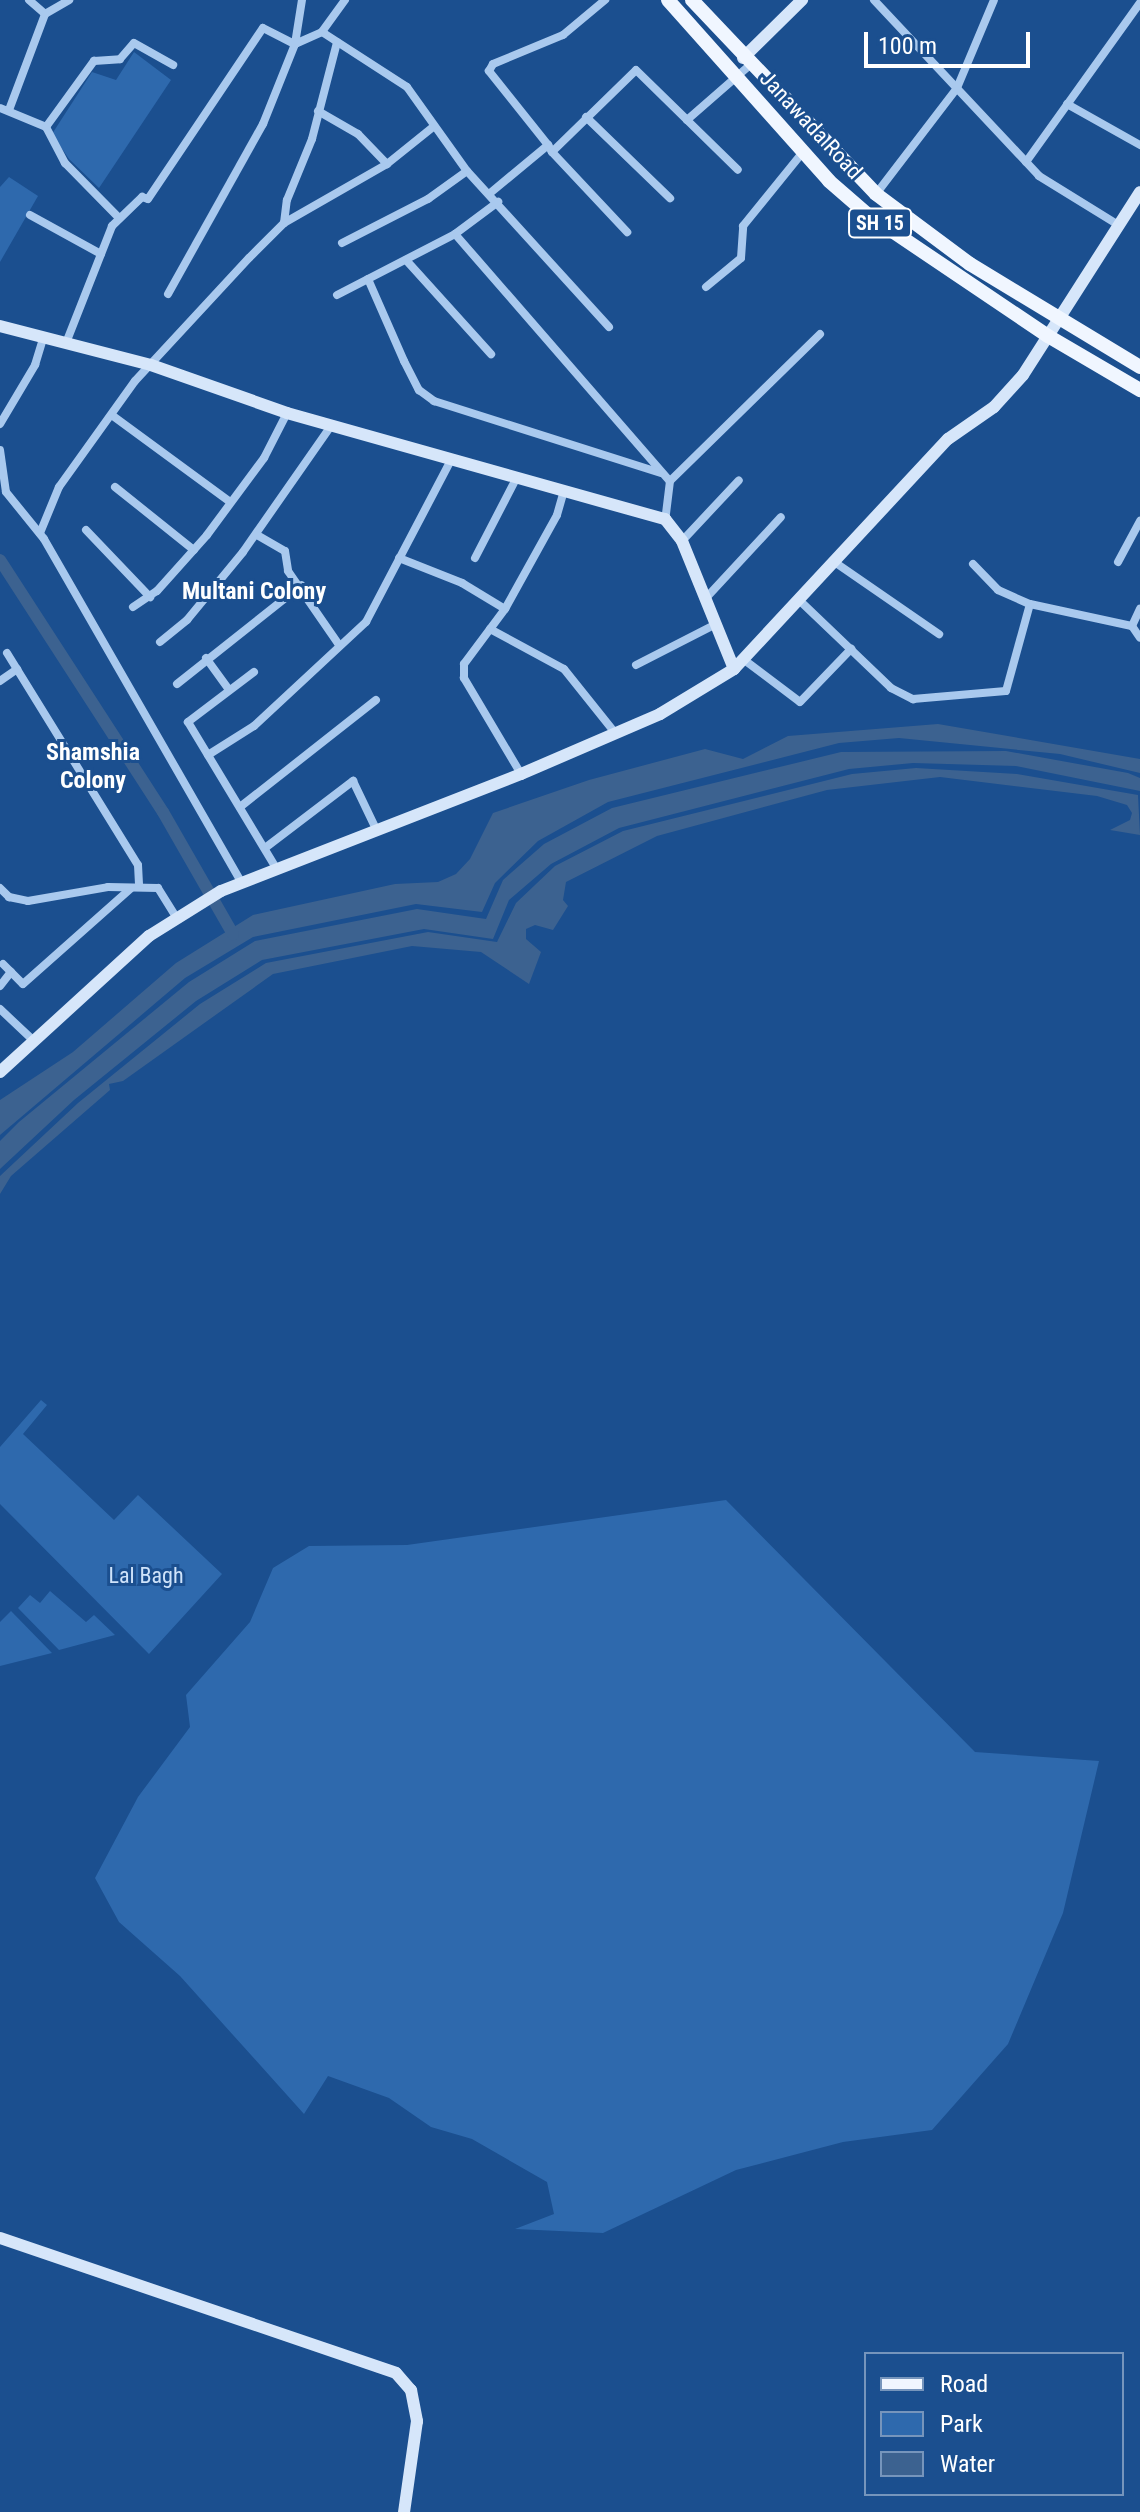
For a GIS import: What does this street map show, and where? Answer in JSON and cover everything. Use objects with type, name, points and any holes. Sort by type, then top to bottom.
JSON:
[{"type":"main road","name":"Janawada Road","points":[[668,0],[803,152],[867,214],[1048,336],[1140,390]]},
{"type":"main road","name":"Janawada Road","points":[[692,0],[746,62],[876,194],[970,264],[1140,367]]},
{"type":"street","points":[[29,0],[45,14]]},
{"type":"street","points":[[69,0],[45,14],[4,109],[46,127],[65,163],[114,207],[119,218]]},
{"type":"street","points":[[168,294],[183,260],[243,168],[295,44],[302,0]]},
{"type":"street","points":[[295,44],[322,32],[345,0]]},
{"type":"street","points":[[605,0],[563,35],[493,64],[489,71],[550,149],[627,232]]},
{"type":"street","points":[[687,120],[736,77],[802,0]]},
{"type":"street","points":[[874,0],[1039,176],[1120,226]]},
{"type":"street","points":[[876,194],[957,88],[994,0]]},
{"type":"street","points":[[1026,162],[1140,3]]},
{"type":"street","points":[[66,343],[101,254],[119,218],[142,197],[148,199],[263,28],[295,44]]},
{"type":"street","points":[[322,32],[407,87],[432,128],[467,171],[609,327]]},
{"type":"street","points":[[284,223],[287,200],[318,111],[337,42]]},
{"type":"street","points":[[46,127],[94,61],[120,59],[134,43],[173,65]]},
{"type":"street","points":[[489,194],[550,149],[636,70],[738,170]]},
{"type":"street","points":[[1067,104],[1140,145]]},
{"type":"street","points":[[318,111],[358,134],[387,164]]},
{"type":"street","points":[[586,117],[670,198]]},
{"type":"street","points":[[40,533],[59,487],[151,365],[284,223],[387,164],[432,128]]},
{"type":"street","points":[[706,287],[741,258],[743,226],[803,152]]},
{"type":"street","points":[[342,243],[428,199],[467,171]]},
{"type":"street","points":[[0,1072],[149,936],[221,891],[275,866],[521,774],[660,714],[739,664],[948,439],[994,407],[1048,336],[1140,192]]},
{"type":"street","points":[[337,295],[455,234],[498,202]]},
{"type":"street","points":[[30,215],[101,254]]},
{"type":"street","points":[[455,234],[670,481]]},
{"type":"street","points":[[406,260],[491,354]]},
{"type":"street","points":[[368,279],[419,390],[434,401],[661,473]]},
{"type":"street","points":[[0,326],[151,365],[287,413],[665,519],[682,541],[716,624],[739,664],[800,702],[851,649]]},
{"type":"street","points":[[665,519],[670,481],[820,334]]},
{"type":"street","points":[[0,424],[29,378],[43,339]]},
{"type":"street","points":[[133,607],[150,597],[194,550],[270,450],[287,413]]},
{"type":"street","points":[[113,416],[230,502]]},
{"type":"street","points":[[160,642],[187,620],[257,535],[331,426]]},
{"type":"street","points":[[0,450],[6,492],[40,533],[241,881]]},
{"type":"street","points":[[208,755],[254,726],[366,622],[452,458]]},
{"type":"street","points":[[475,558],[517,477]]},
{"type":"street","points":[[682,541],[739,480]]},
{"type":"street","points":[[115,487],[194,550]]},
{"type":"street","points":[[521,774],[464,678],[468,655],[505,609],[557,515],[564,491]]},
{"type":"street","points":[[706,598],[781,517]]},
{"type":"street","points":[[1118,562],[1140,521]]},
{"type":"street","points":[[86,530],[150,597]]},
{"type":"street","points":[[257,535],[285,551],[288,571],[302,585],[339,645]]},
{"type":"street","points":[[399,558],[462,583],[505,609]]},
{"type":"street","points":[[833,561],[939,634]]},
{"type":"street","points":[[973,564],[998,590],[1030,604],[1132,626],[1140,638]]},
{"type":"street","points":[[177,684],[302,585]]},
{"type":"street","points":[[798,599],[906,697],[1002,694],[1009,686],[1030,604]]},
{"type":"street","points":[[1132,626],[1140,609]]},
{"type":"street","points":[[636,665],[716,624]]},
{"type":"street","points":[[490,629],[564,669],[615,733]]},
{"type":"street","points":[[3,964],[23,984],[135,887],[138,865],[7,653]]},
{"type":"street","points":[[206,658],[229,690]]},
{"type":"street","points":[[0,681],[17,669]]},
{"type":"street","points":[[254,672],[188,722],[275,866]]},
{"type":"street","points":[[240,807],[376,700]]},
{"type":"street","points":[[265,848],[353,781],[376,829]]},
{"type":"street","points":[[0,888],[9,897],[28,901],[135,887],[158,888],[181,916]]},
{"type":"street","points":[[0,986],[11,972]]},
{"type":"street","points":[[0,1009],[34,1041]]},
{"type":"street","points":[[0,2238],[396,2373],[411,2390],[417,2421],[404,2512]]},
{"type":"green space","points":[[134,52],[171,80],[99,188],[69,159],[52,134],[92,72],[116,80]]},
{"type":"green space","points":[[9,177],[38,196],[0,262],[0,187]]},
{"type":"green space","name":"Lal Bagh","points":[[41,1400],[47,1405],[23,1434],[114,1520],[138,1495],[222,1574],[149,1654],[0,1504],[0,1447]]},
{"type":"green space","points":[[726,1500],[975,1752],[1099,1761],[1063,1913],[1008,2044],[932,2130],[843,2142],[736,2170],[603,2233],[515,2229],[554,2214],[547,2182],[472,2139],[431,2127],[389,2098],[328,2076],[304,2114],[180,1976],[119,1922],[95,1878],[138,1797],[190,1727],[186,1695],[250,1622],[273,1568],[309,1546],[407,1545]]},
{"type":"green space","points":[[50,1591],[86,1622],[94,1615],[115,1635],[59,1650],[18,1608],[30,1595],[40,1603]]},
{"type":"green space","points":[[11,1611],[52,1653],[0,1666],[0,1622]]},
{"type":"water","points":[[938,724],[1140,759],[1140,773],[1060,754],[899,738],[839,743],[608,802],[538,841],[495,883],[482,912],[416,904],[253,937],[185,978],[0,1135],[0,1100],[73,1052],[176,963],[253,915],[395,884],[438,882],[456,874],[470,859],[493,813],[589,780],[705,749],[743,759],[788,736]]},
{"type":"water","points":[[1006,751],[1128,773],[1140,778],[1140,791],[1016,766],[913,763],[849,769],[619,828],[551,864],[509,900],[493,939],[424,929],[262,960],[196,1001],[74,1100],[0,1169],[0,1141],[19,1122],[189,982],[255,941],[417,909],[486,919],[503,880],[544,844],[612,808],[841,752]]},
{"type":"water","points":[[916,768],[1017,774],[1138,795],[1140,835],[1110,830],[1130,820],[1132,813],[1127,805],[1097,796],[940,777],[827,790],[657,836],[566,882],[563,900],[568,906],[553,930],[535,925],[526,929],[526,939],[541,952],[529,984],[481,952],[412,946],[273,974],[123,1081],[109,1084],[110,1090],[11,1176],[0,1194],[0,1176],[78,1103],[200,1004],[266,963],[428,932],[497,942],[516,903],[555,866],[623,831],[852,774]]},
{"type":"waterway","points":[[0,560],[163,812],[233,934]]},
{"type":"district","name":"Multani Colony","points":[[254,592]]},
{"type":"district","name":"Shamshia Colony","points":[[93,767]]}]
